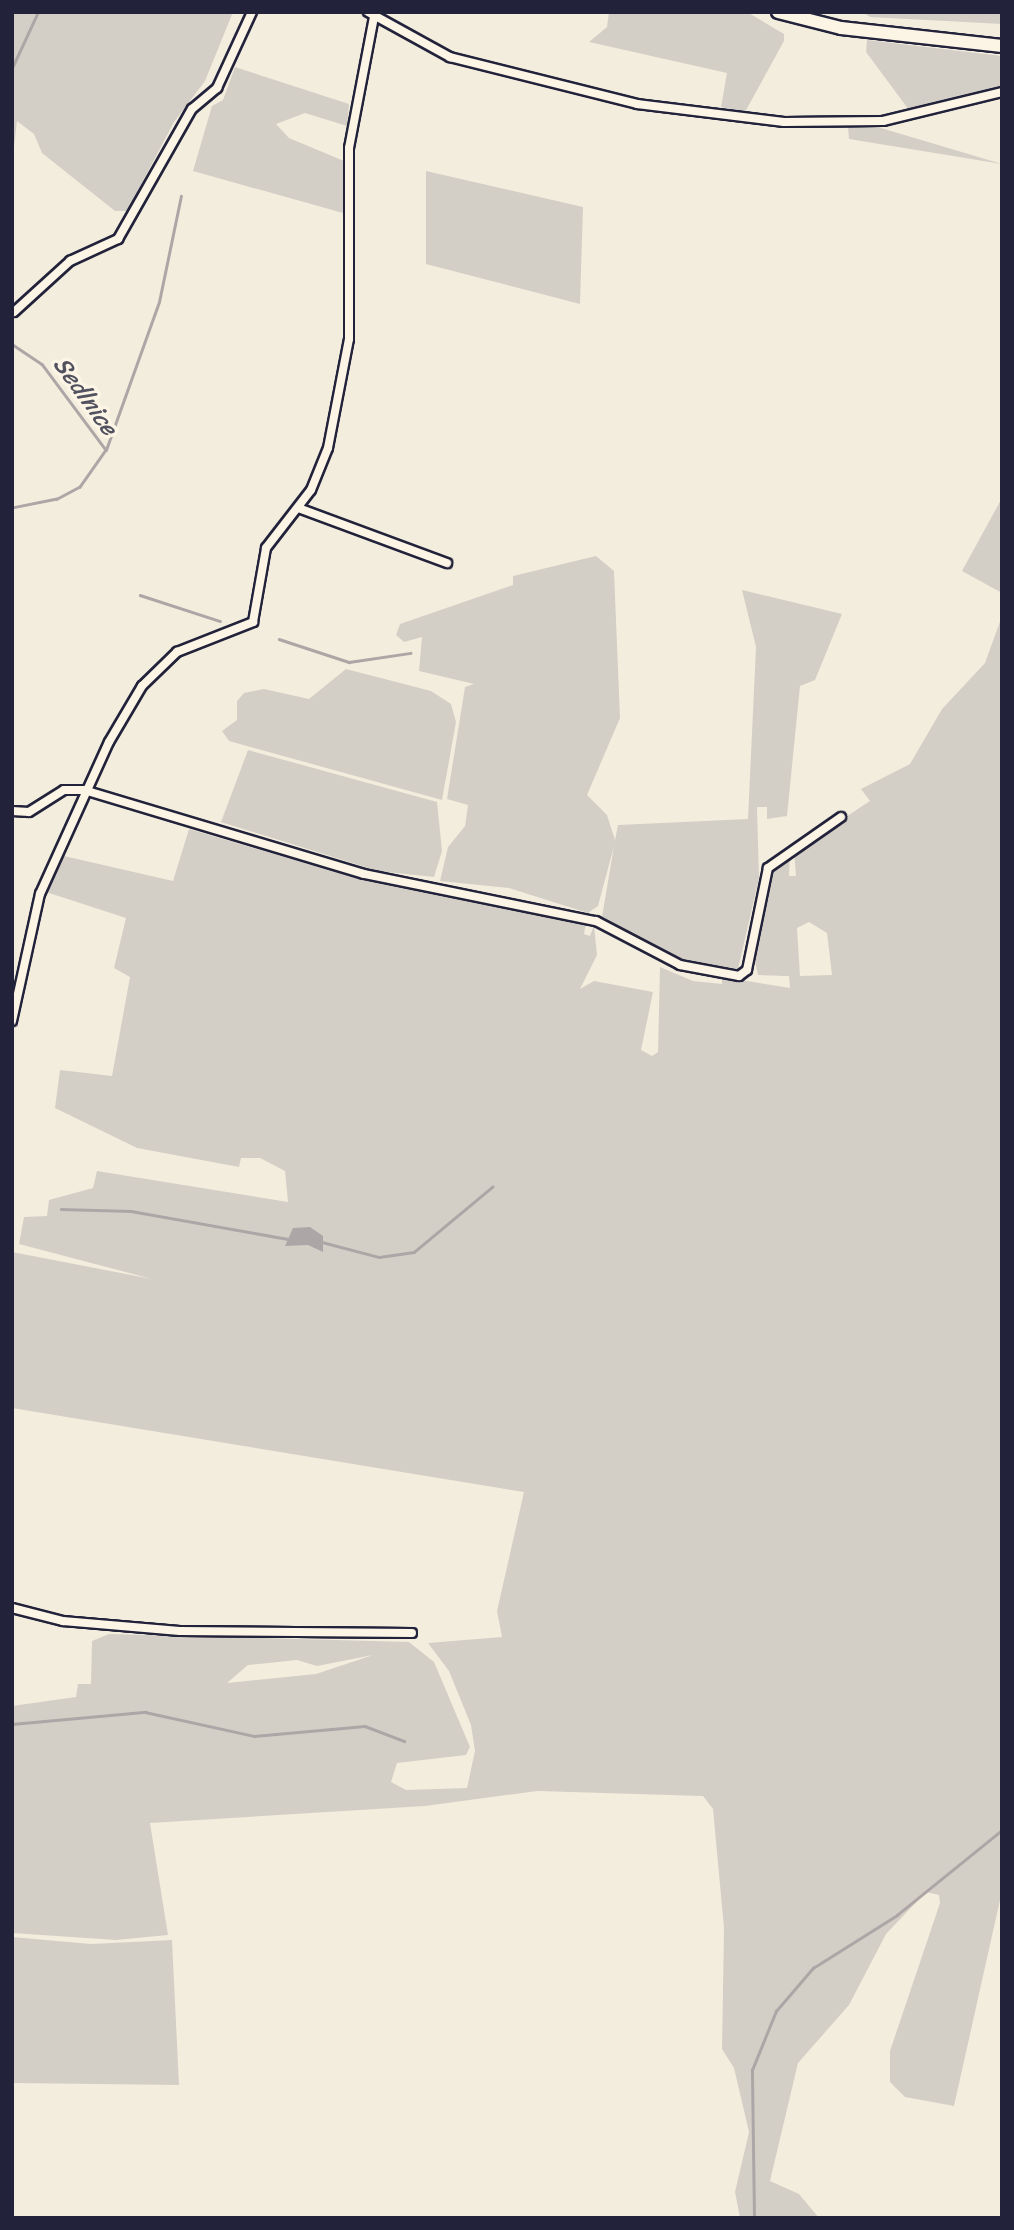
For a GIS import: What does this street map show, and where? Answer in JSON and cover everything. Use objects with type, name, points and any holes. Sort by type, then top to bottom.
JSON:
[{"type":"main road","points":[[778,12],[841,28],[1002,46]]},
{"type":"street","points":[[14,312],[70,261],[118,239],[192,109],[217,88],[252,12]]},
{"type":"street","points":[[12,1021],[27,934],[84,790],[142,686],[177,652],[253,622],[260,564],[298,508],[328,448],[349,339],[349,148],[371,14],[450,57],[636,104],[784,122],[883,121],[1002,92]]},
{"type":"street","points":[[298,508],[447,562]]},
{"type":"street","points":[[12,811],[29,812],[64,790],[84,790],[364,874],[596,921],[680,965],[739,976],[747,970],[768,868],[841,817]]},
{"type":"street","points":[[12,1608],[63,1621],[180,1631],[412,1633]]},
{"type":"shaded area","points":[[12,12],[233,12],[205,81],[174,122],[127,211],[115,211],[42,153],[34,134],[17,121],[12,164]]},
{"type":"shaded area","points":[[609,12],[747,12],[784,34],[784,41],[745,112],[721,107],[727,73],[589,42],[607,27]]},
{"type":"shaded area","points":[[863,12],[1002,12],[1002,24],[870,17]]},
{"type":"shaded area","points":[[867,40],[1002,56],[1002,89],[912,114],[866,52]]},
{"type":"shaded area","points":[[235,67],[349,104],[347,126],[305,113],[276,124],[289,138],[344,161],[343,213],[193,171],[212,106],[223,100]]},
{"type":"shaded area","points":[[848,127],[881,128],[1002,164],[849,139]]},
{"type":"shaded area","points":[[426,171],[583,207],[580,304],[426,264]]},
{"type":"shaded area","points":[[1002,498],[1002,593],[962,571]]},
{"type":"shaded area","points":[[596,556],[614,571],[620,718],[587,795],[607,815],[615,840],[618,825],[748,819],[756,647],[742,590],[842,614],[815,680],[800,686],[787,816],[767,819],[767,807],[757,807],[759,878],[738,969],[679,959],[602,917],[614,846],[598,906],[588,913],[509,888],[440,881],[448,847],[465,826],[468,805],[447,799],[465,687],[474,684],[419,671],[422,637],[404,642],[396,635],[400,624],[513,585],[513,576]]},
{"type":"shaded area","points":[[1002,616],[1002,1891],[954,2106],[905,2097],[890,2082],[890,2051],[940,1903],[939,1895],[926,1892],[886,1934],[849,2005],[798,2063],[770,2181],[799,2194],[819,2218],[740,2218],[735,2192],[749,2132],[734,2068],[722,2049],[724,1928],[713,1809],[703,1796],[537,1791],[425,1806],[150,1823],[168,1935],[116,1940],[12,1933],[12,1706],[76,1697],[78,1684],[91,1684],[92,1641],[109,1634],[409,1642],[434,1662],[470,1747],[466,1755],[397,1763],[391,1782],[406,1790],[467,1788],[475,1751],[471,1725],[449,1671],[428,1643],[502,1637],[497,1611],[524,1492],[12,1408],[12,1252],[152,1279],[19,1244],[24,1217],[47,1216],[49,1200],[93,1188],[97,1171],[288,1202],[285,1171],[260,1158],[241,1158],[239,1167],[137,1148],[55,1108],[60,1070],[112,1076],[130,977],[114,968],[126,918],[46,892],[64,856],[173,881],[189,829],[363,880],[586,923],[584,934],[590,936],[594,925],[597,955],[580,989],[594,981],[653,992],[641,1050],[652,1056],[658,1052],[660,967],[693,981],[722,984],[722,977],[790,988],[789,976],[758,975],[753,952],[766,874],[790,853],[789,876],[796,876],[794,851],[870,801],[861,789],[910,764],[942,709],[985,663]],"holes":[[[809,922],[827,933],[832,975],[800,976],[797,928]],[[373,1655],[316,1674],[227,1683],[248,1665],[297,1660],[317,1666]]]},
{"type":"shaded area","points":[[346,669],[431,691],[451,704],[456,722],[442,800],[229,741],[222,731],[237,720],[237,701],[244,693],[264,689],[309,699]]},
{"type":"shaded area","points":[[248,750],[437,802],[442,851],[434,877],[378,871],[221,822]]},
{"type":"shaded area","points":[[310,1227],[323,1236],[323,1252],[308,1245],[285,1246],[293,1228]]},
{"type":"shaded area","points":[[12,1937],[91,1944],[172,1940],[179,2085],[12,2083]]},
{"type":"waterway","name":"Sedlnice","points":[[12,68],[38,12]]},
{"type":"waterway","points":[[106,450],[159,302],[181,196]]},
{"type":"waterway","name":"Sedlnice","points":[[12,344],[42,364],[106,450],[80,487],[57,499],[12,508]]},
{"type":"waterway","points":[[140,595],[220,621]]},
{"type":"waterway","points":[[279,639],[349,662],[410,653]]},
{"type":"waterway","points":[[322,1242],[379,1257],[414,1252],[492,1187]]},
{"type":"waterway","points":[[61,1209],[131,1211],[288,1239]]},
{"type":"waterway","points":[[12,1724],[145,1712],[254,1736],[365,1726],[404,1741]]},
{"type":"waterway","points":[[754,2218],[752,2070],[776,2011],[813,1968],[897,1915],[1002,1830]]}]
